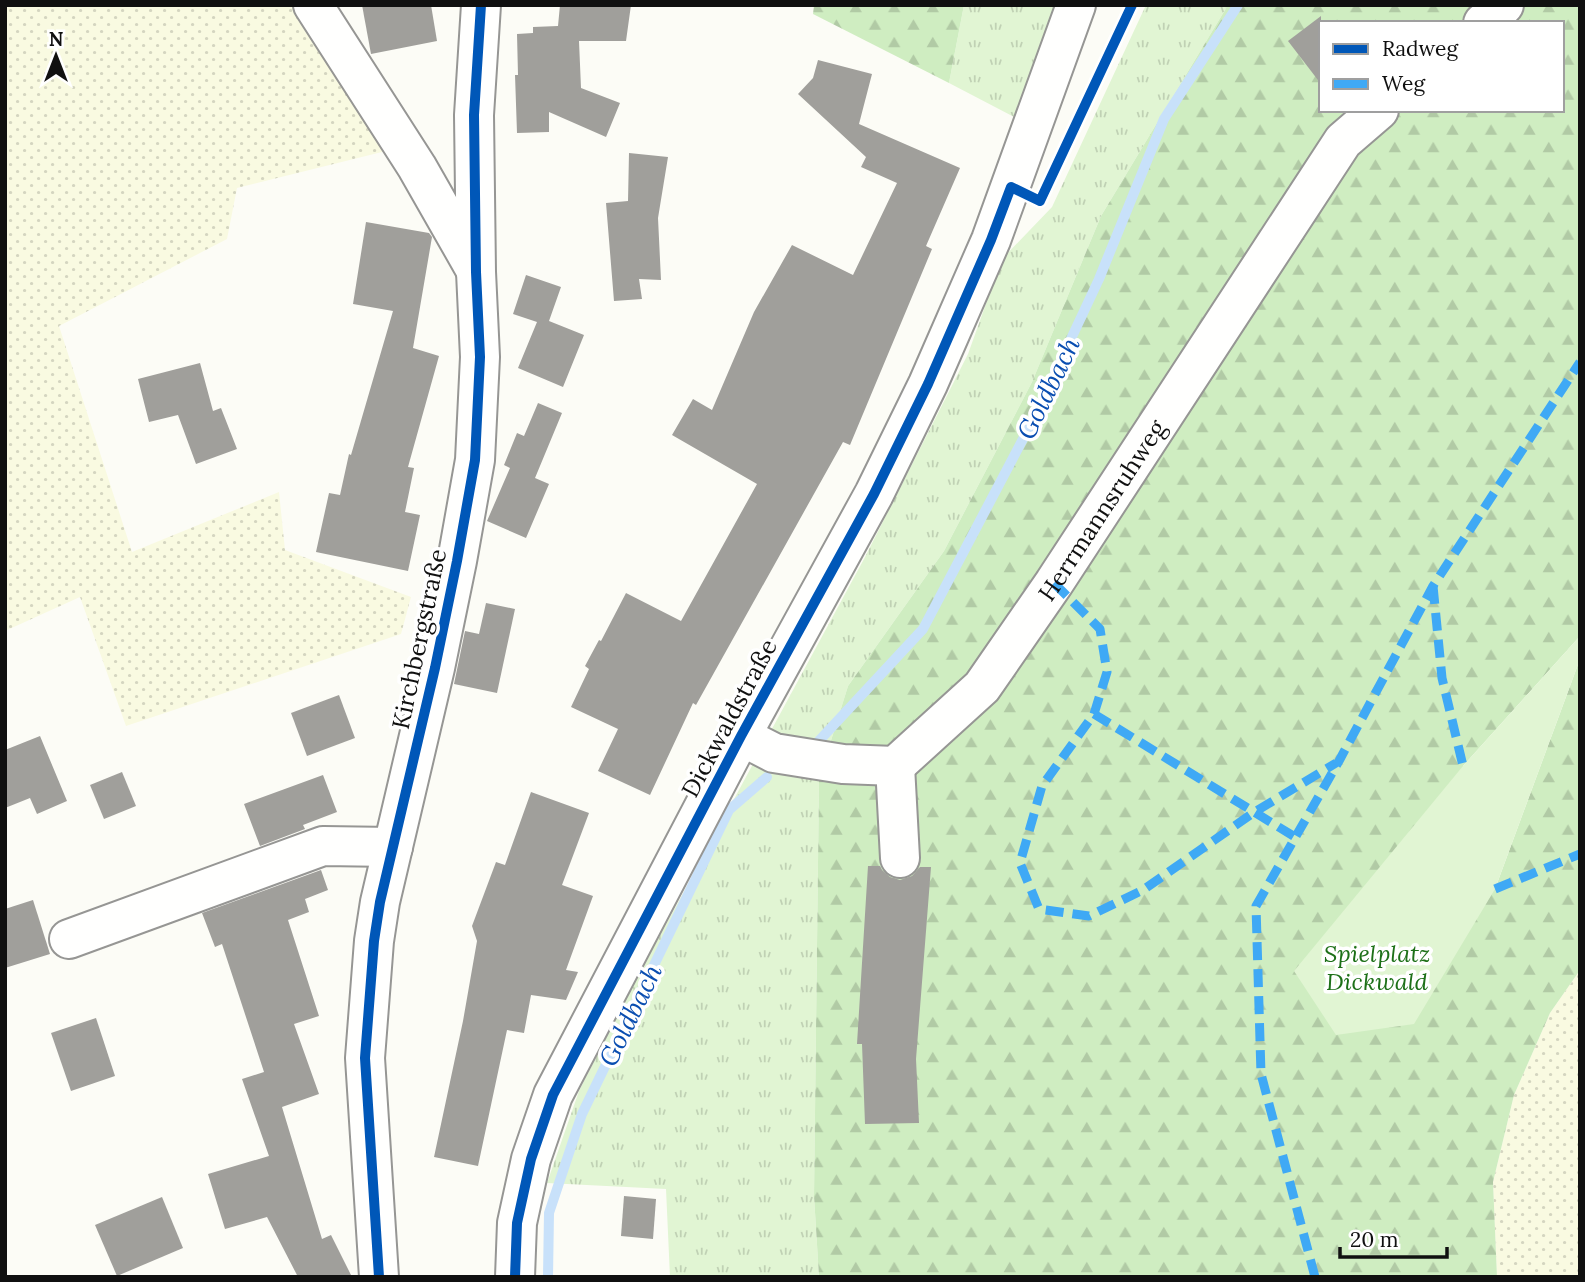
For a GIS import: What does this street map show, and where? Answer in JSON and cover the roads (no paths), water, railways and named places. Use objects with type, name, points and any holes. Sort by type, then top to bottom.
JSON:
[{"type":"street","points":[[313,5],[417,167],[476,272]]},
{"type":"street","name":"Kirchbergstraße","points":[[380,1277],[365,1058],[374,941],[380,902],[435,668],[475,460],[480,357],[474,115],[481,5]]},
{"type":"street","name":"Dickwaldstraße","points":[[515,1277],[517,1223],[531,1158],[553,1095],[741,736],[874,494],[928,384],[991,240],[1076,5]]},
{"type":"street","points":[[1485,21],[1504,5]]},
{"type":"street","name":"Herrmannsruhweg","points":[[895,766],[982,687],[1054,583],[1343,141],[1377,112]]},
{"type":"street","points":[[741,736],[774,754],[843,764],[895,766],[900,858]]},
{"type":"street","points":[[69,939],[323,846],[393,847]]},
{"type":"waterway","name":"Goldbach","points":[[816,744],[923,629],[1033,420],[1099,279],[1164,119],[1238,5]]},
{"type":"waterway","name":"Goldbach","points":[[548,1277],[549,1213],[582,1114],[729,810],[767,777]]},
{"type":"park label","name":"Spielplatz Dickwald","points":[[1377,967]]}]
